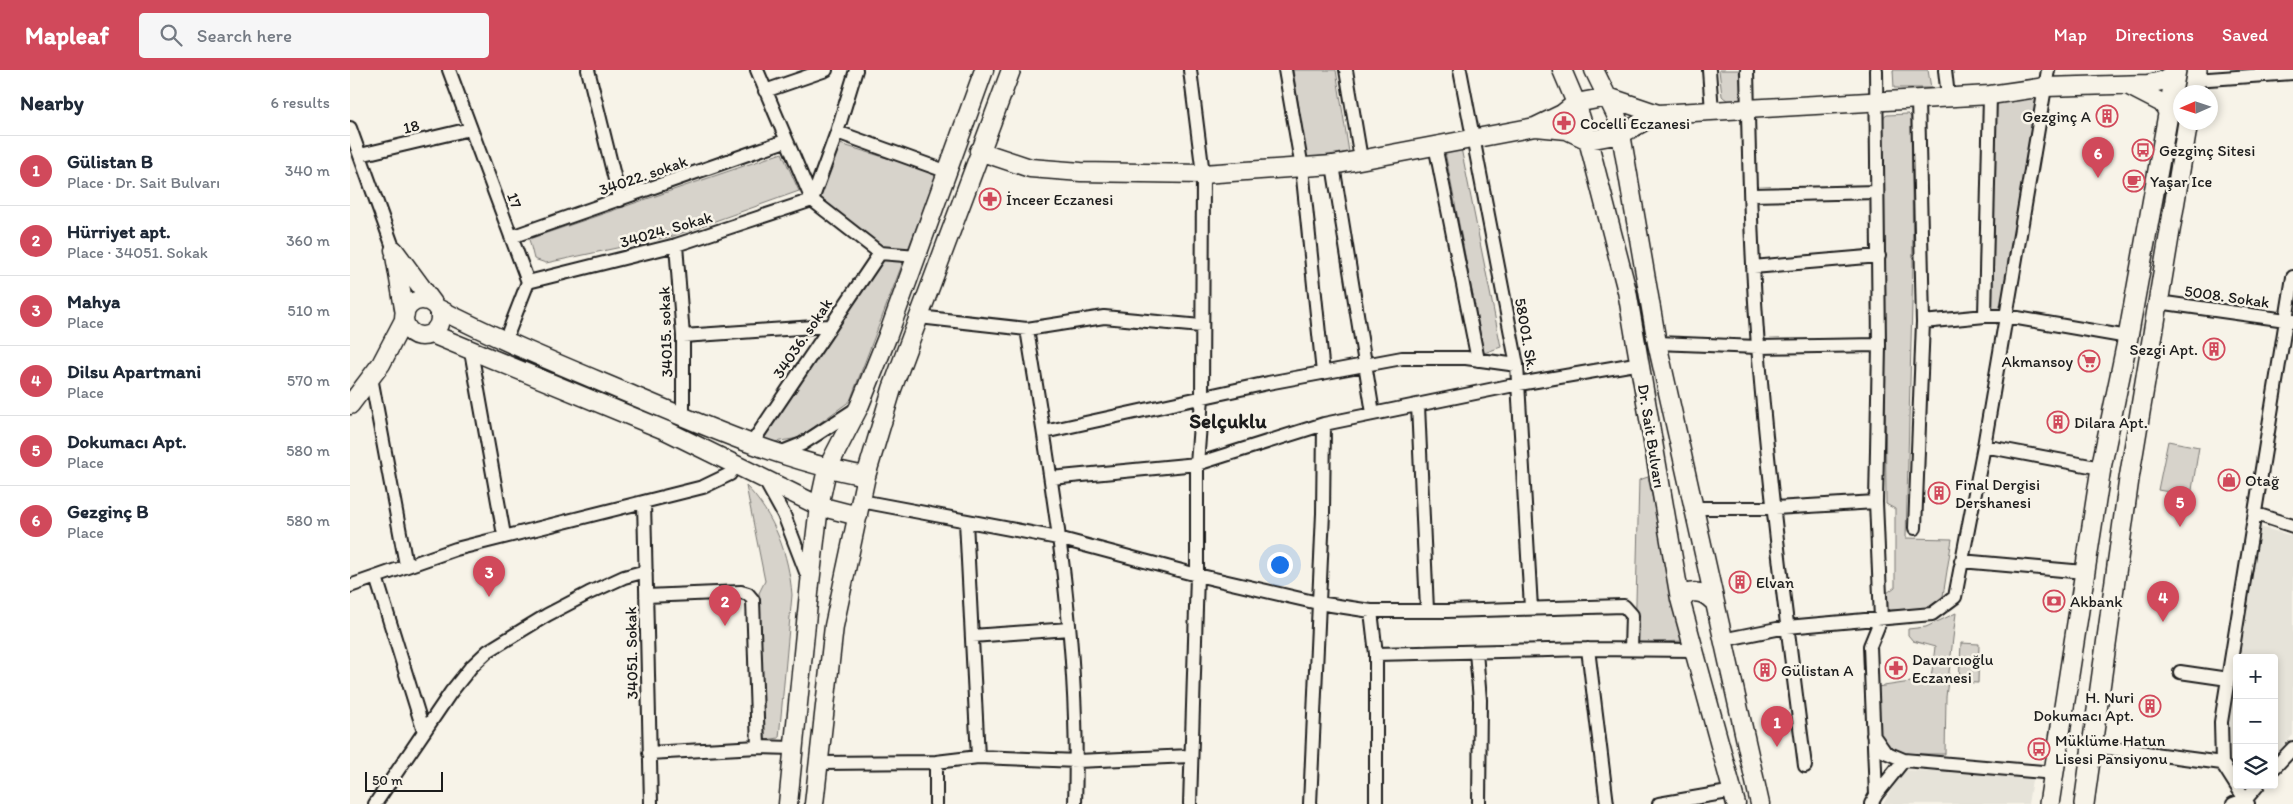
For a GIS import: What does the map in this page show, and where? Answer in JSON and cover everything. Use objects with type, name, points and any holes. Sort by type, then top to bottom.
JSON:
[{"type":"main road","points":[[788,804],[792,748],[810,582],[819,506],[827,469],[859,406],[917,256],[984,70]]},
{"type":"main road","points":[[814,804],[817,763],[834,626],[866,476],[892,389],[979,151],[1011,70]]},
{"type":"main road","name":"Dr. Sait Bulvarı","points":[[1562,70],[1576,103],[1588,140],[1627,291],[1681,602],[1735,797]]},
{"type":"main road","name":"Dr. Sait Bulvarı","points":[[1594,70],[1608,97],[1621,134],[1657,343],[1760,804]]},
{"type":"main road","points":[[1535,127],[1562,114],[1576,103],[1608,97],[1658,114],[1990,95],[2047,78],[2128,85],[2162,81],[2176,72]]},
{"type":"main road","points":[[2049,804],[2084,572],[2102,468],[2176,72]]},
{"type":"main road","points":[[2128,85],[2162,103],[2168,112]]},
{"type":"main road","points":[[979,151],[1030,168],[1081,172],[1203,174],[1333,165],[1472,137],[1535,127],[1567,130],[1588,140],[1621,134],[1658,114]]},
{"type":"main road","points":[[2084,804],[2129,479],[2187,130]]},
{"type":"main road","points":[[376,371],[426,335],[436,330],[441,319],[435,306],[394,250]]},
{"type":"main road","points":[[394,250],[404,317],[409,331],[471,351],[666,431],[735,463],[819,506],[860,508]]},
{"type":"main road","points":[[350,405],[376,371],[411,304],[422,300],[504,341],[683,417],[777,454],[827,469],[866,476]]},
{"type":"main road","points":[[1681,602],[1688,594],[1699,592],[1708,596],[1715,603]]},
{"type":"street","name":"17","points":[[449,70],[528,282]]},
{"type":"street","points":[[588,70],[620,200]]},
{"type":"street","points":[[758,70],[785,141],[812,200],[880,252],[917,256]]},
{"type":"street","points":[[765,91],[826,70]]},
{"type":"street","points":[[812,200],[837,132],[856,70]]},
{"type":"street","points":[[1190,70],[1203,174],[1202,398],[1197,464],[1197,575],[1190,804]]},
{"type":"street","points":[[1285,70],[1302,168],[1323,373]]},
{"type":"street","points":[[1346,70],[1361,159]]},
{"type":"street","name":"58001. Sk.","points":[[1460,70],[1517,364],[1530,608]]},
{"type":"street","points":[[1709,70],[1712,111]]},
{"type":"street","points":[[1747,70],[1753,267],[1758,347],[1787,627],[1805,766]]},
{"type":"street","points":[[1874,799],[1870,646],[1881,619],[1876,502],[1879,256],[1876,70]]},
{"type":"street","points":[[1945,70],[1948,96]]},
{"type":"street","points":[[2195,81],[2293,73]]},
{"type":"street","points":[[1722,640],[1787,627],[1932,614],[1954,597],[1984,446],[2047,78]]},
{"type":"street","points":[[1985,316],[1990,95]]},
{"type":"street","points":[[1915,528],[1923,322],[1918,99]]},
{"type":"street","points":[[350,128],[394,250]]},
{"type":"street","name":"18","points":[[360,155],[470,129]]},
{"type":"street","points":[[837,132],[948,172]]},
{"type":"street","name":"34022. sokak","points":[[511,237],[785,141]]},
{"type":"street","points":[[1435,144],[1478,360]]},
{"type":"street","points":[[1333,165],[1373,413]]},
{"type":"street","points":[[1751,195],[1877,192]]},
{"type":"street","name":"34024. Sokak","points":[[528,282],[676,245],[812,200]]},
{"type":"street","name":"34015. sokak","points":[[676,245],[683,336],[683,417]]},
{"type":"street","name":"34036. sokak","points":[[752,443],[880,252]]},
{"type":"street","points":[[1753,267],[1879,256]]},
{"type":"street","points":[[2247,801],[2222,763],[2221,722],[2290,321],[2293,277]]},
{"type":"street","points":[[504,341],[528,282]]},
{"type":"street","name":"5008. Sokak","points":[[2158,302],[2290,321]]},
{"type":"street","points":[[1923,322],[1985,316],[2006,316],[2128,337]]},
{"type":"street","points":[[919,317],[1027,329],[1104,317],[1201,326]]},
{"type":"street","points":[[683,336],[829,326]]},
{"type":"street","points":[[1027,329],[1051,478],[1069,630],[1077,761],[1075,804]]},
{"type":"street","points":[[1657,343],[1758,347],[1879,345]]},
{"type":"street","points":[[471,351],[504,535]]},
{"type":"street","points":[[1044,432],[1402,358],[1478,360],[1517,364]]},
{"type":"street","points":[[1051,478],[1197,464],[1324,424],[1519,384],[1641,363]]},
{"type":"street","points":[[376,371],[406,566]]},
{"type":"street","points":[[1418,405],[1428,610]]},
{"type":"street","points":[[777,454],[802,444],[859,406]]},
{"type":"street","points":[[1310,804],[1323,513],[1324,424]]},
{"type":"street","points":[[1984,446],[2102,468]]},
{"type":"street","points":[[350,586],[504,535],[703,487],[730,474],[735,463]]},
{"type":"street","points":[[763,477],[784,515],[810,582]]},
{"type":"street","name":"34051. Sokak","points":[[644,502],[651,804]]},
{"type":"street","points":[[1695,508],[1775,508],[1876,502]]},
{"type":"street","points":[[860,508],[966,521],[1058,538],[1197,575],[1318,603],[1372,611],[1428,610],[1447,612],[1624,606],[1632,615],[1631,649]]},
{"type":"street","points":[[2256,514],[2293,526]]},
{"type":"street","points":[[966,521],[978,757]]},
{"type":"street","points":[[1961,561],[2084,572]]},
{"type":"street","points":[[375,804],[451,692],[471,667],[488,651],[547,615],[589,593],[624,577],[646,571]]},
{"type":"street","points":[[376,576],[424,732]]},
{"type":"street","points":[[646,596],[741,592],[748,594],[753,600],[758,746]]},
{"type":"street","points":[[1372,611],[1376,654],[1376,804]]},
{"type":"street","points":[[972,636],[1069,630]]},
{"type":"street","points":[[1376,654],[1588,649],[1695,650]]},
{"type":"street","points":[[1588,649],[1606,804]]},
{"type":"street","points":[[1476,652],[1480,700],[1479,804]]},
{"type":"street","points":[[2180,672],[2228,679]]},
{"type":"street","points":[[1873,735],[1885,752],[1904,760],[2054,773]]},
{"type":"street","points":[[649,752],[758,746],[792,748]]},
{"type":"street","points":[[2093,746],[2222,763]]},
{"type":"street","points":[[2278,764],[2293,748]]},
{"type":"street","points":[[817,763],[936,762],[978,757],[1077,761],[1190,756]]},
{"type":"street","points":[[1874,799],[1904,760]]},
{"type":"street","points":[[936,762],[936,804]]},
{"type":"street","points":[[2233,804],[2247,801],[2255,789]]},
{"type":"street","points":[[1659,804],[1735,797]]},
{"type":"shaded area","points":[[1293,70],[1336,70],[1349,152],[1307,158]]},
{"type":"shaded area","points":[[1719,70],[1739,70],[1742,101],[1731,102],[1722,96]]},
{"type":"shaded area","points":[[1893,70],[1928,70],[1931,88],[1894,88]]},
{"type":"shaded area","points":[[2045,87],[2006,316],[1985,316],[1990,95]]},
{"type":"shaded area","points":[[1908,114],[1911,117],[1913,264],[1906,538],[1952,539],[1943,596],[1938,602],[1926,608],[1888,610],[1887,593],[1895,587],[1895,509],[1886,504],[1883,118],[1887,115]]},
{"type":"shaded area","points":[[840,144],[937,173],[850,401],[799,438],[768,443],[762,437],[880,253],[812,200]]},
{"type":"shaded area","points":[[1461,148],[1501,347],[1484,353],[1445,152]]},
{"type":"shaded area","points":[[782,153],[799,191],[673,236],[546,263],[534,259],[529,239]]},
{"type":"shaded area","points":[[2168,441],[2199,447],[2191,496],[2158,490]]},
{"type":"shaded area","points":[[1648,477],[1683,641],[1635,643],[1639,480]]},
{"type":"shaded area","points":[[746,486],[765,509],[784,550],[792,595],[779,738],[765,740],[759,593],[765,581]]},
{"type":"shaded area","points":[[2260,527],[2293,536],[2293,735],[2278,752],[2278,654],[2238,654]]},
{"type":"shaded area","points":[[1956,613],[1946,697],[1945,754],[1903,754],[1889,749],[1877,731],[1877,687],[1931,679],[1935,647],[1913,641],[1908,635],[1908,629],[1926,627]]},
{"type":"shaded area","points":[[1961,643],[1979,644],[1978,683],[1959,682]]},
{"type":"shaded area","points":[[2233,685],[2233,752],[2227,739],[2227,719]]},
{"type":"shaded area","points":[[1903,770],[2033,774],[2028,804],[1883,804]]},
{"type":"place","name":"Gezginç A","points":[[2107,116]]},
{"type":"place","name":"Cocelli Eczanesi","points":[[1564,123]]},
{"type":"place","name":"Gezginç Sitesi","points":[[2143,150]]},
{"type":"place","name":"Gezginç B","points":[[2098,178]]},
{"type":"place","name":"Yaşar Ice","points":[[2134,181]]},
{"type":"place","name":"İnceer Eczanesi","points":[[990,199]]},
{"type":"place","name":"Sezgi Apt.","points":[[2214,349]]},
{"type":"place","name":"Akmansoy","points":[[2089,361]]},
{"type":"place","name":"Dilara Apt.","points":[[2058,422]]},
{"type":"place","name":"Otağ","points":[[2229,480]]},
{"type":"place","name":"Final Dergisi Dershanesi","points":[[1939,493]]},
{"type":"place","name":"Dokumacı Apt.","points":[[2180,527]]},
{"type":"place","name":"Elvan","points":[[1740,582]]},
{"type":"place","name":"Mahya","points":[[489,597]]},
{"type":"place","name":"Akbank","points":[[2054,601]]},
{"type":"place","name":"Dilsu Apartmani","points":[[2163,622]]},
{"type":"place","name":"Hürriyet apt.","points":[[725,626]]},
{"type":"place","name":"Davarcıoğlu Eczanesi","points":[[1896,668]]},
{"type":"place","name":"Gülistan A","points":[[1765,670]]},
{"type":"place","name":"H. Nuri Dokumacı Apt.","points":[[2150,706]]},
{"type":"place","name":"Gülistan B","points":[[1777,747]]},
{"type":"place","name":"Müklüme Hatun Lisesi Pansiyonu","points":[[2039,749]]},
{"type":"district","name":"Selçuklu","points":[[1228,421]]}]
